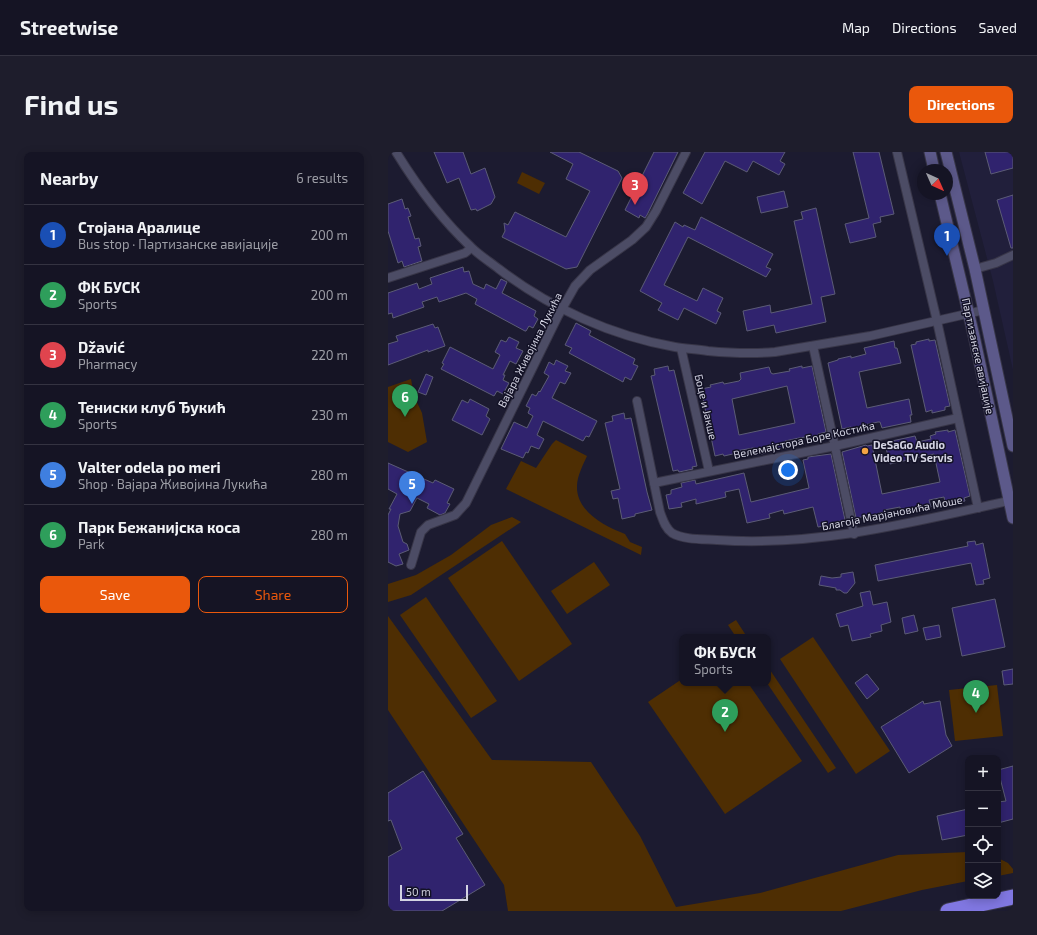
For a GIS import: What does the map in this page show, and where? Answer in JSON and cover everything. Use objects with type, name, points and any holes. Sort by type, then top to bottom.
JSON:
[{"type":"highway","points":[[948,911],[1013,897]]},
{"type":"main road","points":[[930,152],[933,164]]},
{"type":"main road","name":"Партизанске авијације","points":[[946,152],[975,269],[1013,446]]},
{"type":"main road","name":"Партизанске авијације","points":[[941,200],[969,314],[1011,501],[1013,518]]},
{"type":"street","points":[[396,152],[421,191],[457,233],[471,248],[518,284],[562,309],[600,326],[652,342],[681,348],[725,353],[759,354],[870,336],[984,310]]},
{"type":"street","name":"Вајара Живојина Лукића","points":[[411,565],[423,529],[428,525],[456,515],[466,503],[562,309],[575,286],[584,275],[632,240],[646,227],[656,211],[686,152]]},
{"type":"street","points":[[898,152],[978,508]]},
{"type":"street","points":[[388,278],[465,253],[471,248]]},
{"type":"street","points":[[975,269],[996,263],[1013,255]]},
{"type":"street","points":[[813,346],[854,534]]},
{"type":"street","name":"Боце и Јакше","points":[[681,348],[709,471]]},
{"type":"street","name":"Благоја Марјановића Моше","points":[[637,401],[660,512],[666,526],[671,532],[678,535],[700,539],[726,541],[814,539],[854,534],[1011,501]]},
{"type":"street","name":"Велемајстора Боре Костића","points":[[654,483],[835,446],[958,418]]},
{"type":"shaded area","points":[[959,152],[1013,152],[1013,370],[993,281]]},
{"type":"shaded area","points":[[522,172],[545,183],[539,194],[517,183]]},
{"type":"shaded area","points":[[411,379],[414,396],[422,413],[427,442],[408,452],[388,442],[388,387]]},
{"type":"shaded area","points":[[556,440],[587,456],[577,482],[578,495],[586,510],[608,527],[625,534],[630,542],[642,547],[641,555],[506,489],[521,461],[536,468]]},
{"type":"shaded area","points":[[512,517],[521,522],[411,595],[388,602],[388,584],[416,575],[451,555],[491,525]]},
{"type":"shaded area","points":[[502,541],[572,644],[519,681],[448,578]]},
{"type":"shaded area","points":[[594,562],[610,585],[567,614],[551,591]]},
{"type":"shaded area","points":[[426,597],[497,701],[471,718],[400,615]]},
{"type":"shaded area","points":[[388,616],[492,760],[591,762],[640,836],[676,907],[760,893],[898,855],[965,852],[965,882],[922,890],[841,911],[508,911],[504,885],[388,710]]},
{"type":"shaded area","points":[[736,620],[745,634],[734,634],[728,625]]},
{"type":"shaded area","points":[[813,637],[890,751],[856,774],[780,659]]},
{"type":"shaded area","points":[[771,671],[836,768],[828,773],[769,686],[771,686]]},
{"type":"shaded area","points":[[679,681],[679,686],[750,686],[802,761],[725,814],[648,702]]},
{"type":"shaded area","points":[[997,685],[1003,736],[955,741],[949,690]]},
{"type":"shaded area","points":[[1001,860],[1008,863],[1013,869],[1013,873],[1001,875]]},
{"type":"building","points":[[434,152],[463,152],[471,174],[485,168],[495,197],[491,204],[477,211],[476,209],[471,210],[459,178],[447,183]]},
{"type":"building","points":[[550,152],[579,152],[618,171],[622,178],[577,267],[566,269],[502,237],[505,231],[504,223],[508,225],[515,212],[566,237],[590,191],[566,179],[573,164]]},
{"type":"building","points":[[654,152],[678,152],[647,215],[645,218],[640,215],[639,218],[625,210]]},
{"type":"building","points":[[705,152],[785,152],[780,161],[785,164],[779,175],[753,161],[747,172],[725,161],[702,204],[683,193]]},
{"type":"building","points":[[853,152],[879,152],[894,214],[880,217],[881,222],[873,224],[876,237],[850,243],[845,224],[869,218]]},
{"type":"building","points":[[985,152],[1013,152],[1013,168],[991,174]]},
{"type":"building","points":[[784,191],[788,207],[761,213],[757,197]]},
{"type":"building","points":[[1013,195],[1013,248],[1011,248],[997,200]]},
{"type":"building","points":[[402,199],[405,209],[408,208],[411,216],[408,217],[415,239],[419,238],[421,246],[418,247],[422,261],[404,267],[402,261],[398,263],[388,231],[388,204]]},
{"type":"building","points":[[816,208],[835,294],[821,297],[826,322],[776,333],[774,325],[747,331],[743,311],[770,305],[771,313],[812,304],[794,221],[803,219],[801,212]]},
{"type":"building","points":[[701,217],[773,254],[766,267],[771,269],[766,277],[688,237],[664,285],[697,301],[703,288],[723,298],[717,311],[721,313],[716,324],[684,308],[678,320],[658,310],[662,303],[640,291],[675,222],[683,227],[684,225],[695,230]]},
{"type":"building","points":[[463,267],[464,272],[469,271],[473,284],[484,289],[486,284],[496,289],[501,279],[507,282],[502,293],[536,311],[534,316],[538,319],[533,328],[529,326],[525,331],[475,304],[477,299],[466,293],[439,302],[437,297],[422,302],[424,307],[393,318],[392,313],[388,314],[388,293],[417,283],[419,289],[432,284],[430,278]]},
{"type":"building","points":[[576,323],[591,331],[589,335],[635,359],[633,364],[638,366],[631,380],[625,377],[623,382],[569,353],[572,348],[565,345]]},
{"type":"building","points":[[433,324],[435,328],[438,327],[445,346],[428,352],[428,350],[388,365],[388,344],[398,341],[396,336]]},
{"type":"building","points":[[509,337],[519,342],[516,348],[523,351],[516,364],[510,361],[503,375],[505,375],[503,380],[509,383],[503,394],[497,391],[494,396],[441,369],[444,364],[442,363],[450,347],[493,369],[500,355],[495,352],[501,340],[506,342]]},
{"type":"building","points":[[929,339],[929,341],[935,340],[950,406],[945,407],[945,410],[932,413],[932,410],[926,412],[911,345],[916,344],[916,342]]},
{"type":"building","points":[[894,341],[901,363],[859,372],[867,408],[909,399],[912,415],[910,415],[911,422],[882,428],[880,422],[878,422],[864,425],[864,427],[852,430],[851,427],[842,429],[828,363],[838,359],[851,356],[851,358],[866,354],[864,348]]},
{"type":"building","points":[[556,360],[568,366],[565,371],[571,373],[565,384],[560,382],[552,398],[597,421],[589,437],[586,436],[583,441],[543,421],[537,435],[544,439],[539,449],[531,446],[528,453],[526,452],[523,458],[501,449],[514,422],[527,428],[533,416],[528,413],[530,408],[526,406],[532,394],[536,396],[539,391],[540,392],[549,376],[544,373],[549,362],[554,365]]},
{"type":"building","points":[[668,366],[669,371],[674,370],[697,466],[692,467],[693,469],[679,472],[678,470],[673,471],[651,376],[655,375],[654,369]]},
{"type":"building","points":[[802,366],[802,368],[812,366],[826,432],[818,434],[819,437],[806,439],[805,437],[785,441],[786,448],[757,455],[755,448],[753,448],[736,451],[737,453],[724,456],[723,454],[715,456],[701,389],[723,382],[724,384],[739,381],[741,379],[740,373],[769,367],[771,373],[773,374],[790,371],[789,369]],"holes":[[[787,386],[795,423],[739,435],[732,399]]]},
{"type":"building","points":[[426,374],[433,377],[426,395],[418,392]]},
{"type":"building","points":[[470,399],[489,409],[486,416],[490,419],[482,435],[452,420],[462,400],[468,403]]},
{"type":"building","points":[[624,413],[625,419],[631,418],[652,510],[622,519],[618,498],[613,499],[611,491],[620,489],[605,423],[613,421],[612,416]]},
{"type":"building","points":[[948,430],[948,432],[955,430],[970,496],[964,498],[965,501],[951,503],[951,501],[945,502],[944,497],[929,500],[931,507],[901,514],[900,507],[884,510],[885,512],[879,513],[880,515],[867,518],[866,516],[856,518],[842,452],[866,445],[872,445],[882,494],[940,482],[934,454],[890,464],[886,448],[888,448],[887,442],[915,436],[917,442],[931,439],[930,436],[936,434],[935,432]]},
{"type":"building","points":[[831,454],[845,520],[837,522],[837,525],[824,528],[824,526],[818,527],[813,507],[784,514],[783,510],[769,514],[770,518],[747,523],[739,489],[725,492],[726,497],[696,504],[696,499],[681,503],[682,507],[669,509],[666,495],[671,494],[671,490],[682,487],[681,483],[695,480],[696,484],[744,473],[751,502],[809,488],[803,460],[808,459],[808,457]]},
{"type":"building","points":[[388,463],[433,483],[435,480],[454,489],[447,503],[450,504],[445,513],[440,515],[427,508],[429,504],[417,498],[410,511],[400,514],[398,526],[403,542],[407,544],[409,550],[399,554],[403,564],[396,566],[388,562],[388,515],[391,509],[389,509],[397,494],[388,489]]},
{"type":"building","points":[[975,541],[976,545],[983,543],[990,578],[983,580],[984,584],[976,585],[971,563],[878,581],[875,565],[968,546],[967,542]]},
{"type":"building","points":[[853,572],[855,583],[847,593],[836,590],[836,588],[819,585],[821,576],[832,578],[841,577],[841,574]]},
{"type":"building","points":[[870,591],[873,605],[887,602],[891,622],[881,625],[882,631],[870,634],[871,637],[852,641],[848,625],[840,627],[836,614],[863,606],[860,593]]},
{"type":"building","points":[[995,599],[1005,647],[962,656],[952,608]]},
{"type":"building","points":[[914,615],[918,631],[905,634],[902,618]]},
{"type":"building","points":[[939,625],[941,637],[926,640],[923,628]]},
{"type":"building","points":[[1013,669],[1013,684],[1004,685],[1002,671]]},
{"type":"building","points":[[867,674],[879,689],[867,699],[855,683]]},
{"type":"building","points":[[923,701],[924,704],[940,701],[946,735],[952,746],[909,773],[881,727]]},
{"type":"building","points":[[1013,766],[1013,819],[1001,822],[1001,802],[1006,801],[1001,782],[1001,769]]},
{"type":"building","points":[[423,771],[463,834],[456,838],[485,885],[442,911],[388,911],[388,857],[402,849],[391,820],[388,821],[388,793]]},
{"type":"building","points":[[965,810],[965,836],[942,840],[937,816]]},
{"type":"place","name":"Džavić","points":[[635,205]]},
{"type":"place","name":"Стојана Аралице","points":[[947,256]]},
{"type":"place","name":"Парк Бежанијска коса","points":[[405,417]]},
{"type":"place","name":"DeSaGo Audio Video TV Servis","points":[[865,451]]},
{"type":"place","name":"Valter odela po meri","points":[[412,504]]},
{"type":"place","name":"Тениски клуб Ђукић","points":[[976,713]]},
{"type":"place","name":"ФК БУСК","points":[[725,732]]}]
